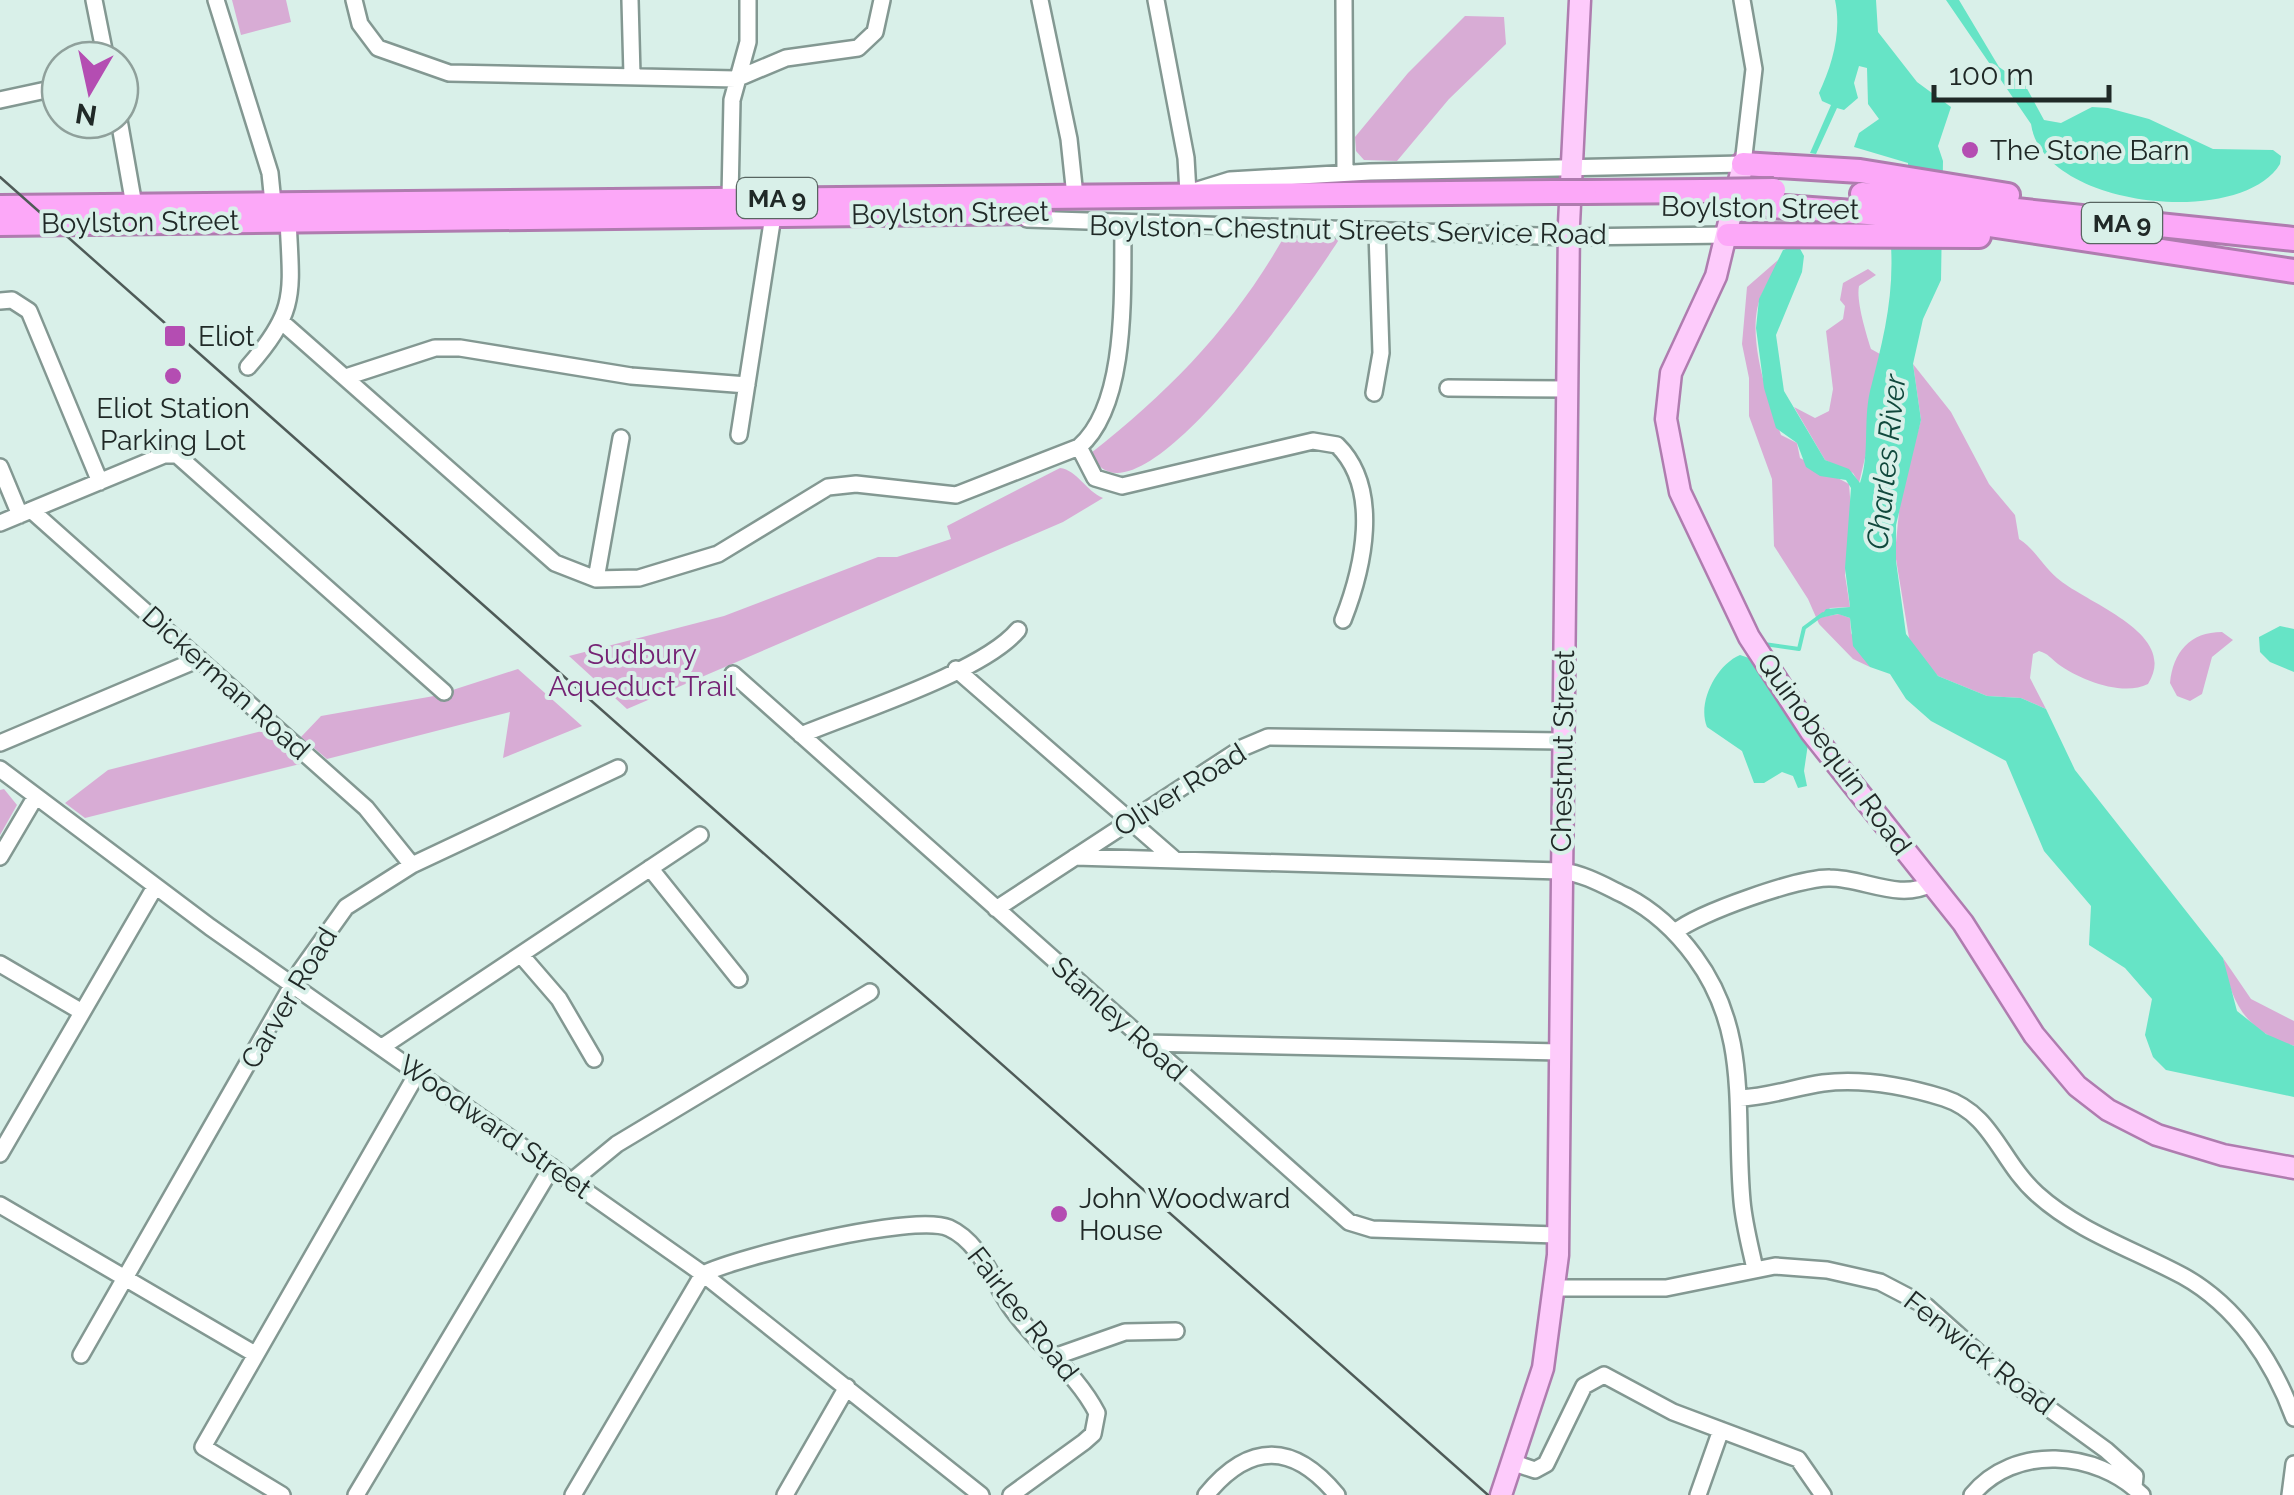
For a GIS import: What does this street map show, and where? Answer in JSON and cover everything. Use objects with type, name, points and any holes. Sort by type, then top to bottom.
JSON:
[{"type":"highway","points":[[1743,164],[1900,205],[1950,210]]},
{"type":"highway","name":"Boylston Street","points":[[0,224],[280,211],[730,198],[1188,193],[1554,200]]},
{"type":"highway","name":"Boylston Street","points":[[0,207],[773,216],[1585,199],[1773,198],[1900,205]]},
{"type":"highway","name":"MA 9","points":[[1950,210],[2057,203],[2152,226],[2294,239]]},
{"type":"highway","points":[[1728,234],[1900,205]]},
{"type":"highway","name":"MA 9","points":[[1900,205],[1950,210],[2293,270]]},
{"type":"highway","points":[[2242,234],[2294,228]]},
{"type":"main road","name":"Chestnut Street","points":[[1501,1495],[1539,1385],[1556,1288],[1570,168],[1580,0]]},
{"type":"main road","name":"Quinobequin Road","points":[[1743,164],[1716,276],[1678,351],[1668,384],[1667,431],[1676,482],[1760,654],[1835,764],[1972,936],[2042,1046],[2088,1096],[2120,1117],[2170,1140],[2294,1168]]},
{"type":"street","points":[[94,0],[102,40]]},
{"type":"street","points":[[216,0],[280,211],[290,299],[283,323],[248,367]]},
{"type":"street","points":[[354,0],[368,37],[378,48],[412,63],[484,76],[736,79],[786,58],[858,48],[880,22],[882,0]]},
{"type":"street","points":[[630,0],[632,76]]},
{"type":"street","points":[[730,198],[736,79],[748,42],[748,0]]},
{"type":"street","points":[[1040,0],[1070,138],[1075,196]]},
{"type":"street","points":[[1156,0],[1184,146],[1188,193]]},
{"type":"street","points":[[1344,0],[1345,173]]},
{"type":"street","points":[[1742,0],[1754,69],[1743,164]]},
{"type":"street","points":[[0,100],[40,92]]},
{"type":"street","points":[[122,140],[134,206]]},
{"type":"street","name":"Boylston-Chestnut Streets Service Road","points":[[1188,193],[1230,180],[1345,173],[1743,164]]},
{"type":"street","name":"Boylston-Chestnut Streets Service Road","points":[[968,214],[1123,226],[1569,237],[1728,234]]},
{"type":"street","points":[[739,436],[773,216]]},
{"type":"street","points":[[283,323],[555,563],[596,580],[639,578],[700,561],[740,543],[828,487],[856,484],[956,495],[1079,447],[1092,435],[1109,400],[1120,316],[1123,226]]},
{"type":"street","points":[[1374,393],[1381,353],[1377,231]]},
{"type":"street","points":[[0,300],[12,300],[29,311],[100,482]]},
{"type":"street","points":[[346,377],[435,348],[460,348],[631,376],[748,385]]},
{"type":"street","points":[[1448,388],[1568,389]]},
{"type":"street","points":[[596,580],[621,438]]},
{"type":"street","points":[[1079,447],[1095,478],[1122,486],[1313,441],[1337,445],[1352,465],[1364,518],[1361,571],[1343,620]]},
{"type":"street","points":[[0,523],[172,454],[242,509],[444,692]]},
{"type":"street","name":"Dickerman Road","points":[[0,467],[26,512],[366,808],[412,865]]},
{"type":"street","points":[[801,735],[956,670],[1002,645],[1018,630]]},
{"type":"street","points":[[0,743],[199,660]]},
{"type":"street","points":[[956,670],[1174,860]]},
{"type":"street","name":"Stanley Road","points":[[733,674],[1338,1214],[1360,1227],[1558,1235]]},
{"type":"street","name":"Oliver Road","points":[[996,908],[1242,748],[1277,736],[1564,741]]},
{"type":"street","name":"Carver Road","points":[[81,1354],[294,985],[346,906],[412,865],[618,768]]},
{"type":"street","name":"Woodward Street","points":[[0,769],[155,887],[703,1274],[981,1495]]},
{"type":"street","points":[[0,856],[36,796]]},
{"type":"street","points":[[382,1048],[700,836]]},
{"type":"street","points":[[1075,856],[1562,871],[1631,899],[1675,932],[1701,965],[1725,1011],[1736,1046],[1741,1198],[1755,1268]]},
{"type":"street","points":[[650,868],[739,979]]},
{"type":"street","points":[[1675,932],[1698,918],[1808,880],[1838,878],[1911,891],[1930,884]]},
{"type":"street","points":[[0,1154],[155,887]]},
{"type":"street","points":[[522,954],[560,999],[594,1059]]},
{"type":"street","points":[[0,964],[82,1012]]},
{"type":"street","points":[[572,1181],[617,1144],[870,992]]},
{"type":"street","points":[[1146,1043],[1560,1052]]},
{"type":"street","points":[[282,1495],[202,1447],[418,1072]]},
{"type":"street","points":[[1740,1098],[1825,1083],[1878,1083],[1946,1099],[1986,1122],[2020,1178],[2060,1212],[2183,1276],[2231,1314],[2262,1353],[2294,1418]]},
{"type":"street","points":[[356,1495],[552,1167]]},
{"type":"street","points":[[0,1205],[255,1354]]},
{"type":"street","name":"Fairlee Road","points":[[703,1274],[802,1246],[894,1226],[933,1224],[948,1228],[972,1246],[1010,1306],[1097,1413],[1096,1426],[1084,1442],[1012,1495]]},
{"type":"street","name":"Fenwick Road","points":[[1556,1288],[1666,1288],[1755,1268],[1788,1266],[1840,1272],[1893,1287],[1917,1300],[2014,1384],[2116,1458],[2135,1476],[2138,1491]]},
{"type":"street","points":[[573,1495],[703,1274]]},
{"type":"street","points":[[1054,1358],[1125,1332],[1176,1331]]},
{"type":"street","points":[[1514,1463],[1535,1470],[1546,1464],[1584,1386],[1604,1374],[1672,1412],[1798,1459],[1809,1468],[1824,1495]]},
{"type":"street","points":[[785,1495],[847,1388]]},
{"type":"street","points":[[1698,1495],[1721,1430]]},
{"type":"street","points":[[1206,1495],[1248,1462],[1286,1455],[1308,1465],[1337,1495]]},
{"type":"street","points":[[1972,1495],[2005,1468],[2044,1458],[2086,1464],[2138,1491]]},
{"type":"street","points":[[2290,1495],[2294,1464]]},
{"type":"green space","points":[[232,0],[286,0],[291,22],[241,35]]},
{"type":"green space","points":[[1465,16],[1504,17],[1506,44],[1449,99],[1397,161],[1364,160],[1356,151],[1355,137],[1408,73]]},
{"type":"green space","points":[[1284,237],[1340,238],[1297,301],[1222,395],[1181,436],[1144,465],[1112,473],[1091,453],[1148,405],[1198,355],[1244,299]]},
{"type":"green space","points":[[1778,260],[1757,312],[1760,366],[1781,435],[1797,443],[1800,458],[1849,484],[1852,522],[1845,575],[1850,607],[1830,608],[1822,617],[1839,614],[1850,618],[1851,633],[1870,667],[1853,659],[1819,624],[1774,546],[1772,479],[1749,416],[1749,378],[1742,344],[1747,287]]},
{"type":"green space","points":[[1868,269],[1876,275],[1859,286],[1859,300],[1871,349],[1880,354],[1868,407],[1869,441],[1859,483],[1853,473],[1825,460],[1794,407],[1815,418],[1829,411],[1833,389],[1826,331],[1843,319],[1843,283]]},
{"type":"green space","points":[[1913,364],[1951,412],[1989,484],[2015,515],[2019,539],[2057,578],[2141,635],[2152,650],[2155,666],[2148,684],[2126,689],[2102,685],[2067,670],[2039,651],[2033,654],[2030,678],[2046,709],[2021,698],[1987,696],[1938,676],[1910,644],[1895,553],[1901,491],[1921,420]]},
{"type":"green space","name":"Sudbury Aqueduct Trail","points":[[1060,468],[1103,498],[1063,522],[627,709],[569,656],[724,616],[878,557],[897,557],[951,539],[947,526]]},
{"type":"green space","points":[[2222,632],[2233,640],[2212,657],[2202,694],[2190,701],[2177,696],[2170,683],[2179,653],[2192,640]]},
{"type":"green space","name":"Sudbury Aqueduct Trail","points":[[518,669],[582,726],[503,758],[510,712],[327,759],[301,737],[321,716],[434,696]]},
{"type":"green space","points":[[262,731],[300,764],[85,818],[65,803],[108,770]]},
{"type":"green space","points":[[4,789],[17,805],[0,835],[0,790]]},
{"type":"green space","points":[[2223,958],[2251,999],[2294,1021],[2294,1046],[2264,1033],[2244,1014],[2231,989]]},
{"type":"water","name":"Charles River","points":[[1835,0],[1876,0],[1878,32],[1917,82],[1951,107],[1938,146],[1943,161],[1941,280],[1923,319],[1913,364],[1921,420],[1896,525],[1896,561],[1906,634],[1938,676],[1987,696],[2021,698],[2046,709],[2075,770],[2223,958],[2237,1011],[2266,1034],[2294,1046],[2294,1097],[2166,1070],[2153,1057],[2145,1035],[2152,999],[2125,968],[2089,945],[2091,906],[2044,851],[2006,761],[1931,721],[1906,699],[1890,674],[1870,667],[1853,646],[1850,618],[1838,614],[1820,618],[1826,609],[1850,607],[1845,568],[1851,488],[1846,480],[1820,476],[1806,467],[1797,443],[1776,428],[1764,388],[1756,328],[1759,299],[1783,250],[1798,245],[1804,256],[1802,272],[1776,335],[1784,391],[1825,460],[1849,469],[1860,483],[1868,402],[1889,302],[1891,246],[1909,245],[1908,163],[1854,147],[1859,133],[1879,119],[1868,104],[1867,68],[1859,66],[1854,83],[1858,98],[1844,110],[1837,108],[1816,154],[1810,153],[1831,105],[1822,101],[1819,93],[1834,48]]},
{"type":"water","points":[[1946,0],[1959,0],[1999,67],[2025,85],[2044,120],[2061,123],[2092,107],[2108,108],[2149,119],[2213,149],[2273,150],[2281,156],[2280,164],[2259,184],[2227,197],[2188,202],[2146,200],[2105,191],[2070,175],[2044,153],[2031,124]]},
{"type":"water","points":[[2280,626],[2294,629],[2294,672],[2270,662],[2260,652],[2259,637]]},
{"type":"water","points":[[1740,655],[1752,659],[1808,744],[1804,771],[1807,786],[1798,788],[1793,776],[1782,772],[1764,783],[1754,783],[1742,751],[1707,727],[1705,707],[1711,686],[1723,667]]},
{"type":"waterway","points":[[1764,644],[1799,649],[1804,628],[1823,614]]},
{"type":"tram line","points":[[0,177],[1488,1495]]},
{"type":"place","name":"The Stone Barn","points":[[1970,150]]},
{"type":"place","name":"Eliot","points":[[175,336]]},
{"type":"place","name":"Eliot Station Parking Lot","points":[[173,376]]},
{"type":"place","name":"John Woodward House","points":[[1059,1214]]}]
